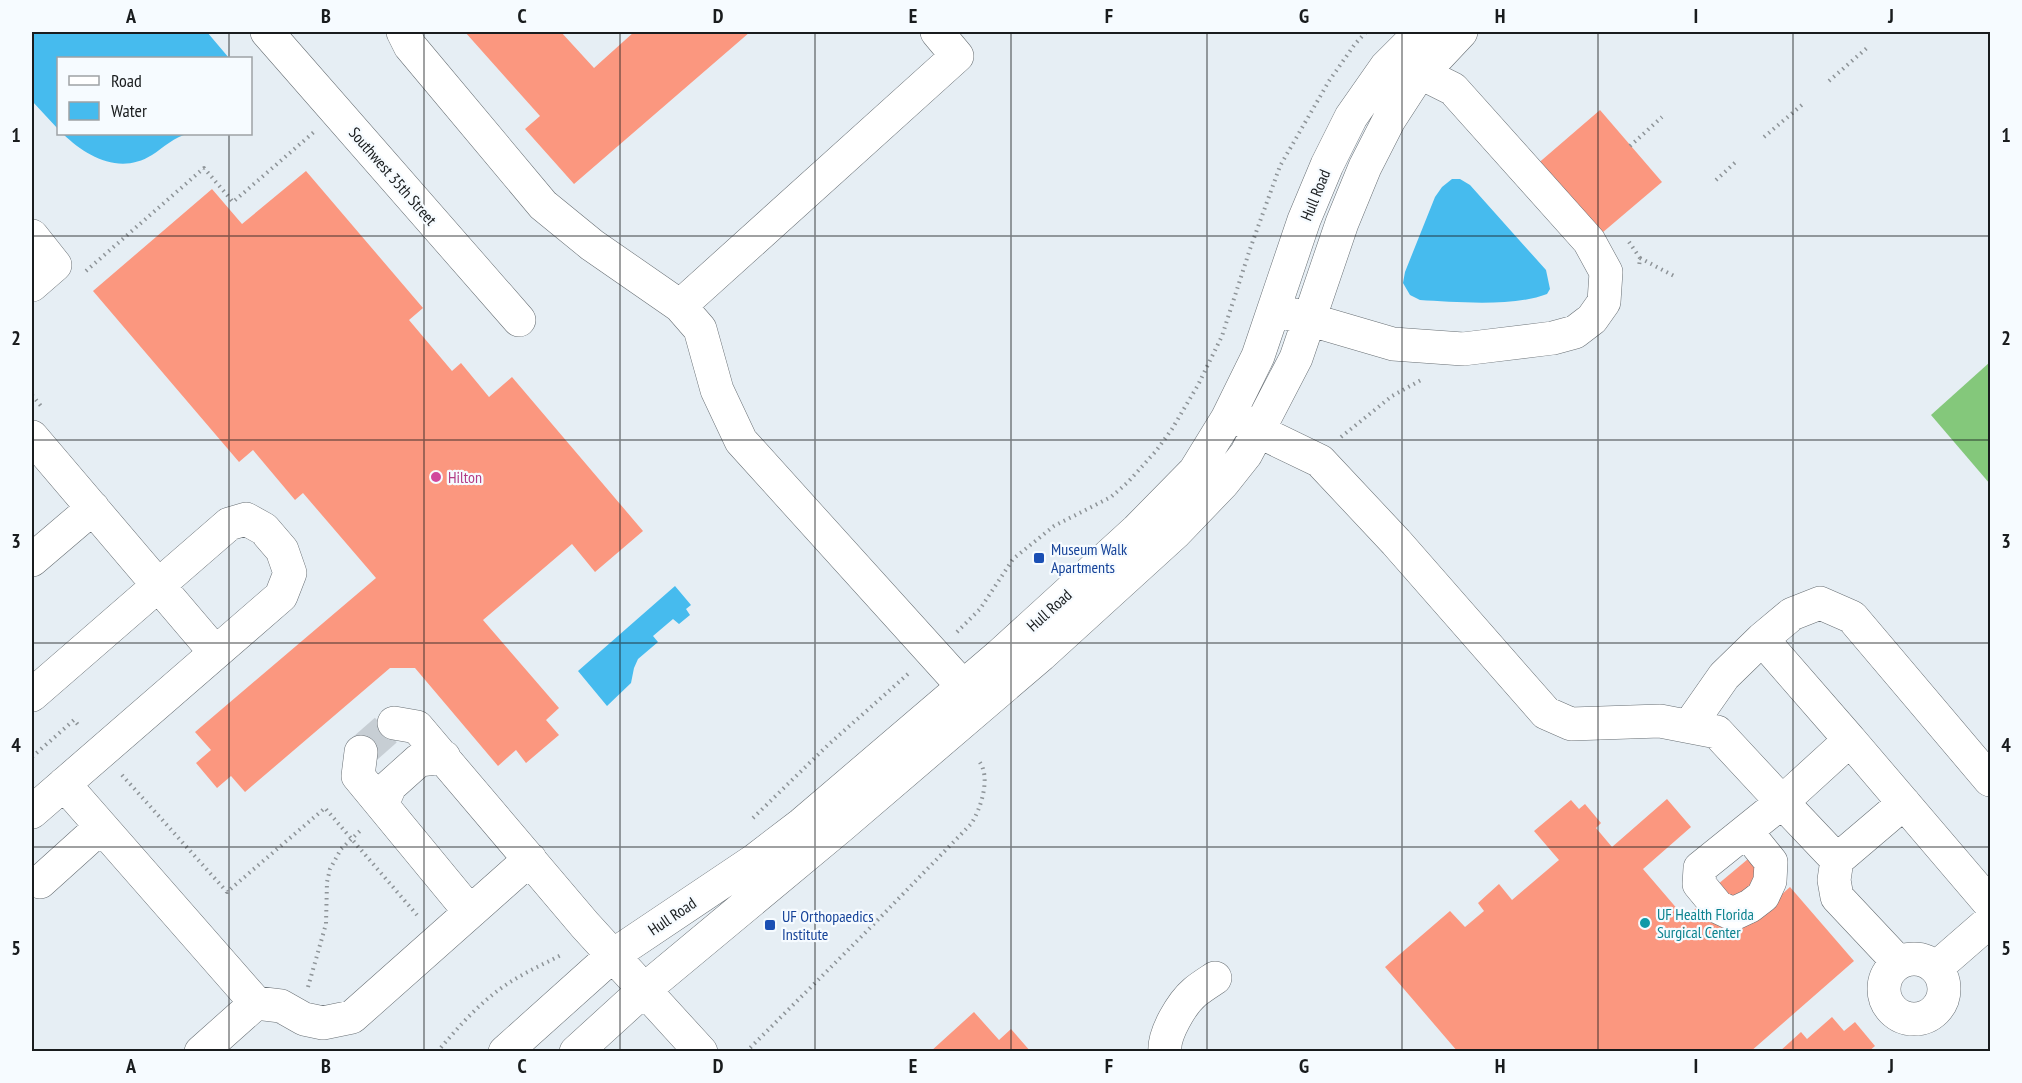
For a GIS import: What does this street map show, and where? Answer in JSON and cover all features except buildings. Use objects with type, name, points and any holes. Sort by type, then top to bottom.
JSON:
[{"type":"street","name":"Southwest 35th Street","points":[[267,32],[519,320]]},
{"type":"street","points":[[403,32],[410,46],[543,205],[592,245],[680,306],[700,329],[717,390],[741,441],[977,702]]},
{"type":"street","points":[[680,306],[957,56],[937,32]]},
{"type":"street","name":"Hull Road","points":[[505,1052],[612,956],[755,860],[802,824],[977,702],[1137,530],[1196,471],[1230,412],[1258,356],[1304,220],[1327,165],[1351,117],[1386,67],[1421,32]]},
{"type":"street","name":"Hull Road","points":[[576,1052],[644,990],[1175,533],[1223,483],[1246,454],[1296,358],[1342,223],[1365,167],[1389,120],[1421,73],[1461,32]]},
{"type":"street","points":[[1274,310],[1393,344],[1463,349],[1553,338],[1575,332],[1592,319],[1604,302],[1606,272],[1589,241],[1453,89],[1421,73],[1386,67]]},
{"type":"street","points":[[32,236],[55,265],[32,285]]},
{"type":"street","points":[[1230,412],[1258,431],[1320,461],[1396,542],[1546,713],[1571,724],[1660,721],[1717,732],[1837,860]]},
{"type":"street","points":[[32,437],[215,652]]},
{"type":"street","points":[[32,560],[93,508]]},
{"type":"street","points":[[32,695],[229,524],[246,519],[264,529],[282,550],[290,573],[281,596],[32,812]]},
{"type":"street","points":[[1689,726],[1724,676],[1762,639],[1792,614],[1820,603],[1852,617],[1990,780]]},
{"type":"street","points":[[1762,639],[1990,904]]},
{"type":"street","points":[[394,723],[417,727],[612,956],[701,1052]]},
{"type":"street","points":[[1746,831],[1782,802],[1850,740]]},
{"type":"street","points":[[361,752],[358,776],[470,912]]},
{"type":"street","points":[[382,805],[390,786],[419,760],[444,758]]},
{"type":"street","points":[[64,784],[256,1003],[281,1006],[304,1019],[322,1023],[352,1017],[530,859]]},
{"type":"street","points":[[1899,963],[1837,897],[1834,880],[1837,860],[1904,803]]},
{"type":"street","points":[[40,882],[101,827]]},
{"type":"street","points":[[1936,968],[1990,921]]},
{"type":"street","points":[[1909,959],[1919,959],[1936,968],[1942,977],[1944,986],[1939,1005],[1933,1012],[1915,1019],[1896,1013],[1889,1006],[1885,998],[1886,977],[1899,963],[1909,959]]},
{"type":"street","points":[[1165,1052],[1164,1045],[1174,1020],[1193,993],[1215,978]]},
{"type":"street","points":[[201,1052],[256,1003]]},
{"type":"path","points":[[954,634],[980,609],[1013,558],[1054,526],[1111,497],[1149,459],[1172,429],[1198,385],[1222,336],[1280,166],[1329,81],[1366,32]]},
{"type":"path","points":[[1829,81],[1868,47]]},
{"type":"path","points":[[1764,137],[1803,104]]},
{"type":"path","points":[[1630,146],[1662,117]]},
{"type":"path","points":[[83,273],[204,168],[233,202],[309,135],[320,132]]},
{"type":"path","points":[[1716,180],[1738,160]]},
{"type":"path","points":[[1640,258],[1674,276]]},
{"type":"path","points":[[749,821],[828,745],[911,671]]},
{"type":"path","points":[[32,757],[74,720],[81,728]]},
{"type":"path","points":[[746,1052],[967,829],[977,812],[984,785],[985,770],[978,760]]},
{"type":"path","points":[[437,1052],[483,1002],[516,978],[566,953]]},
{"type":"green space","points":[[1990,362],[1990,484],[1931,415]]},
{"type":"water","points":[[32,32],[207,32],[228,57],[57,57],[57,128],[32,101]]},
{"type":"water","points":[[64,135],[183,135],[152,155],[140,161],[128,163],[104,161]]},
{"type":"water","points":[[1452,179],[1460,179],[1470,185],[1546,270],[1550,289],[1547,294],[1518,301],[1484,303],[1420,300],[1410,295],[1403,283],[1405,272],[1435,197]]},
{"type":"water","points":[[675,586],[691,605],[686,609],[690,615],[679,624],[673,619],[653,636],[658,642],[638,659],[631,683],[607,706],[578,671]]},
{"type":"tunnel","points":[[361,752],[394,723]]},
{"type":"place","name":"Hilton","points":[[436,477]]},
{"type":"place","name":"Museum Walk Apartments","points":[[1039,558]]},
{"type":"place","name":"UF Health Florida Surgical Center","points":[[1645,923]]},
{"type":"place","name":"UF Orthopaedics Institute","points":[[770,925]]}]
